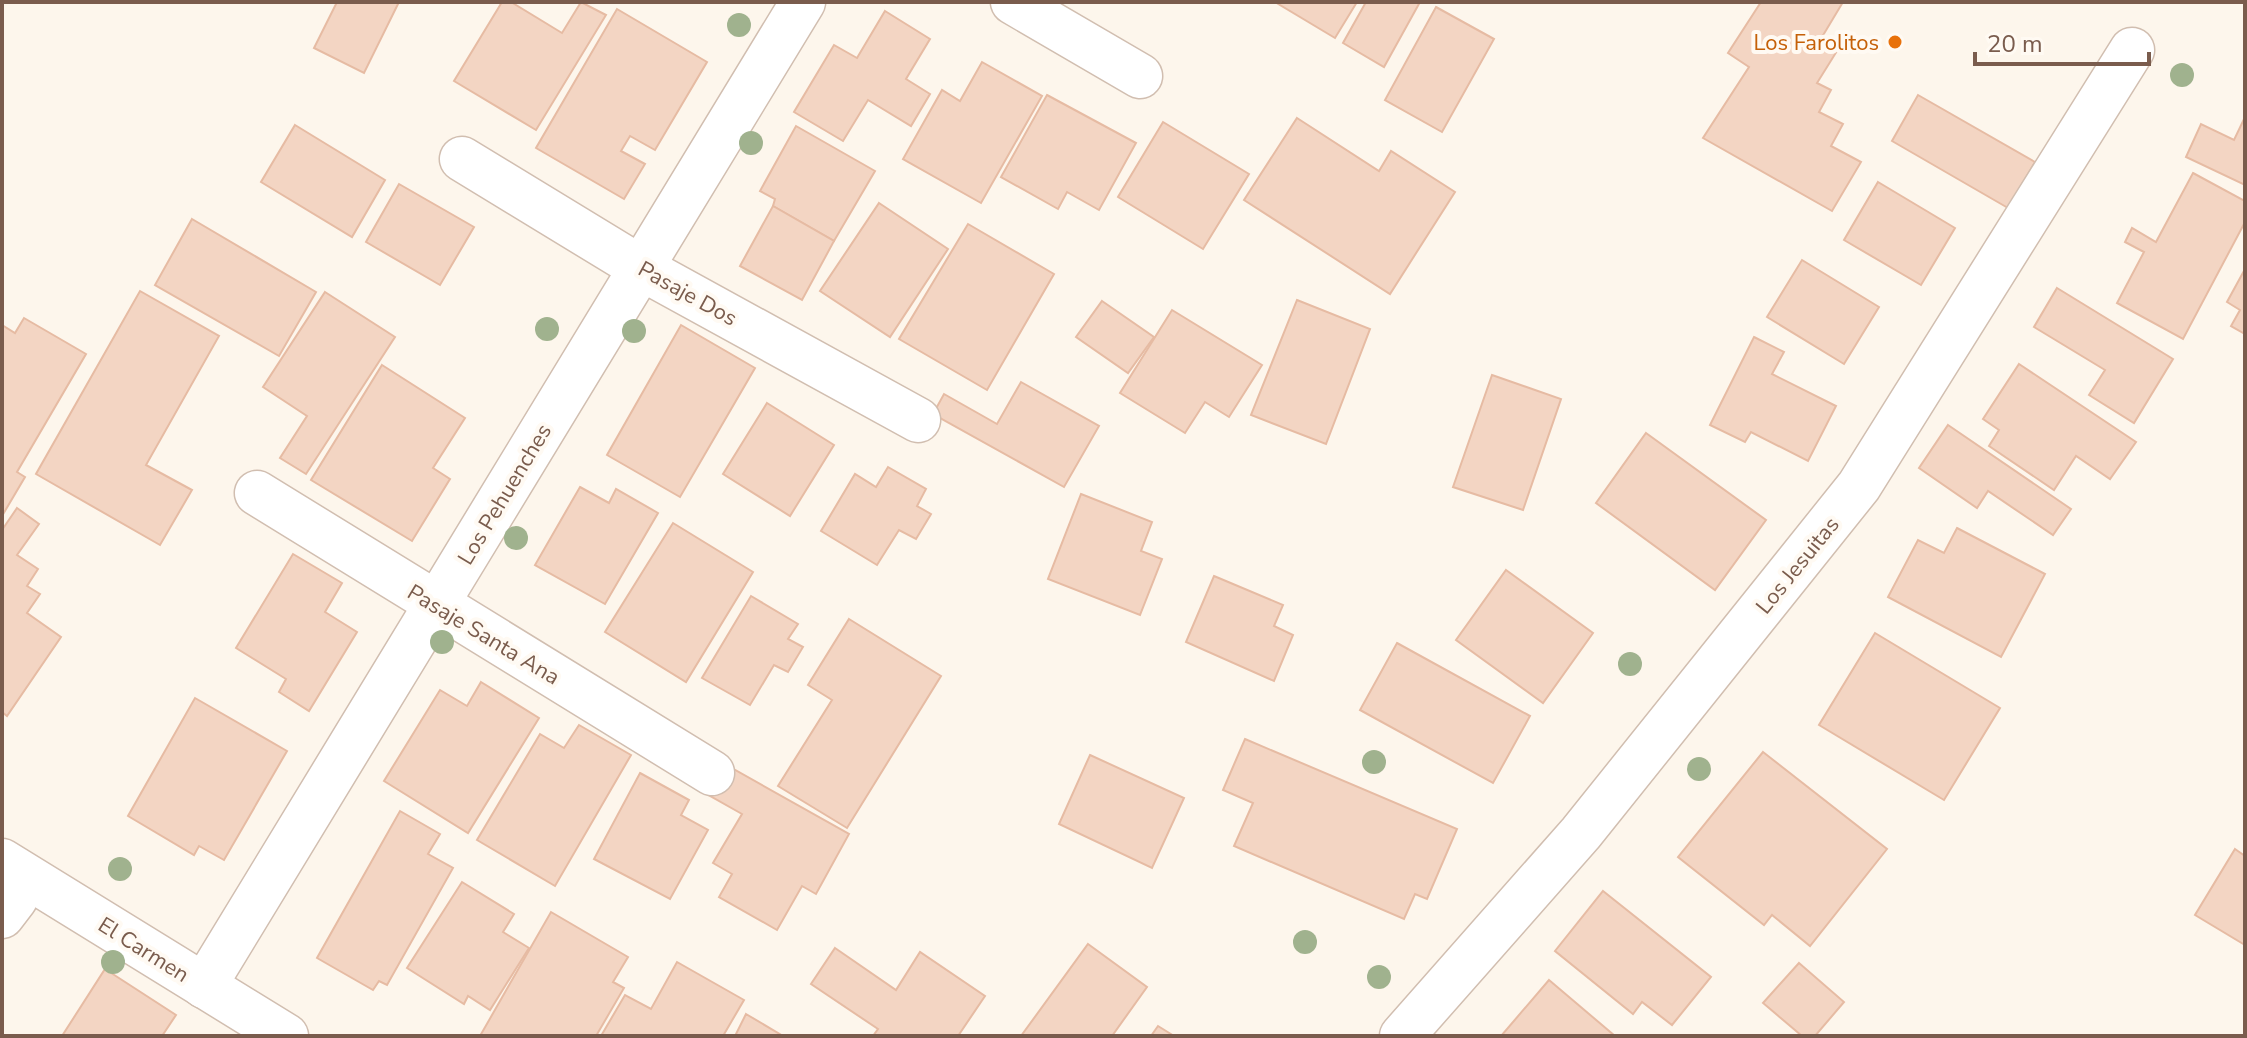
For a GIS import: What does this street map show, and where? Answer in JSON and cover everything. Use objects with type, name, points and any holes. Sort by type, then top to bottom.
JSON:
[{"type":"street","name":"Los Pehuenches","points":[[204,986],[803,2]]},
{"type":"street","points":[[1013,2],[1140,76]]},
{"type":"street","name":"Los Jesuitas","points":[[1402,1036],[1581,833],[1859,486],[2132,50]]},
{"type":"street","name":"Pasaje Dos","points":[[462,159],[641,268],[918,420]]},
{"type":"street","name":"Pasaje Santa Ana","points":[[257,493],[712,773]]},
{"type":"street","points":[[2,916],[15,899],[8,865]]},
{"type":"street","name":"El Carmen","points":[[8,865],[286,1036]]},
{"type":"building","points":[[337,2],[399,2],[364,73],[314,48]]},
{"type":"building","points":[[502,2],[511,2],[562,33],[581,2],[606,15],[536,130],[454,81]]},
{"type":"building","points":[[1275,2],[1357,2],[1335,38]]},
{"type":"building","points":[[1366,2],[1420,2],[1384,67],[1343,43]]},
{"type":"building","points":[[1761,2],[1843,2],[1819,42],[1837,51],[1817,83],[1831,90],[1819,112],[1843,124],[1831,146],[1861,162],[1832,211],[1703,138],[1749,67],[1728,53]]},
{"type":"building","points":[[1436,7],[1494,39],[1442,132],[1385,100]]},
{"type":"building","points":[[617,9],[707,62],[655,150],[630,136],[621,151],[645,164],[624,199],[536,148]]},
{"type":"building","points":[[885,11],[930,39],[906,79],[930,94],[911,126],[868,100],[843,141],[794,112],[834,45],[857,58]]},
{"type":"building","points":[[982,62],[1042,96],[981,203],[903,159],[942,90],[960,101]]},
{"type":"building","points":[[1047,95],[1136,143],[1099,210],[1067,192],[1058,209],[1001,177]]},
{"type":"building","points":[[1918,95],[2035,162],[2008,208],[1892,141]]},
{"type":"building","points":[[2245,117],[2245,185],[2186,157],[2201,124],[2234,140]]},
{"type":"building","points":[[1297,118],[1379,171],[1391,151],[1455,192],[1390,294],[1244,200]]},
{"type":"building","points":[[1163,122],[1249,174],[1203,249],[1118,197]]},
{"type":"building","points":[[295,125],[385,180],[352,237],[261,182]]},
{"type":"building","points":[[796,126],[875,171],[834,241],[773,206],[775,199],[760,191]]},
{"type":"building","points":[[2193,173],[2245,201],[2245,222],[2183,339],[2117,303],[2144,252],[2125,242],[2132,228],[2156,242]]},
{"type":"building","points":[[1878,182],[1955,228],[1921,285],[1844,240]]},
{"type":"building","points":[[399,184],[474,227],[440,285],[366,242]]},
{"type":"building","points":[[879,203],[948,249],[890,337],[820,291]]},
{"type":"building","points":[[773,206],[834,241],[802,300],[740,266]]},
{"type":"building","points":[[192,219],[316,292],[279,356],[155,285]]},
{"type":"building","points":[[968,224],[1054,274],[987,390],[899,339]]},
{"type":"building","points":[[1802,260],[1879,307],[1844,364],[1767,317]]},
{"type":"building","points":[[2245,269],[2245,334],[2231,326],[2240,310],[2227,302]]},
{"type":"building","points":[[2057,288],[2173,359],[2134,423],[2089,395],[2105,370],[2034,327]]},
{"type":"building","points":[[140,291],[219,336],[146,465],[192,490],[160,545],[36,474]]},
{"type":"building","points":[[325,292],[395,337],[306,474],[280,458],[307,416],[263,387]]},
{"type":"building","points":[[1297,300],[1370,329],[1326,444],[1251,415]]},
{"type":"building","points":[[1102,301],[1154,337],[1128,373],[1076,337]]},
{"type":"building","points":[[1172,310],[1262,365],[1229,417],[1205,402],[1185,433],[1120,393]]},
{"type":"building","points":[[24,318],[86,354],[17,472],[25,477],[2,516],[2,325],[15,333]]},
{"type":"building","points":[[681,325],[755,368],[680,497],[607,455]]},
{"type":"building","points":[[1754,337],[1784,352],[1772,374],[1836,406],[1808,461],[1751,432],[1745,442],[1710,425]]},
{"type":"building","points":[[2019,364],[2136,442],[2110,479],[2076,456],[2054,490],[1989,446],[1999,430],[1983,419]]},
{"type":"building","points":[[382,365],[465,418],[433,468],[450,479],[412,541],[311,480]]},
{"type":"building","points":[[1492,375],[1561,399],[1523,510],[1453,487]]},
{"type":"building","points":[[1021,382],[1099,426],[1064,487],[933,414],[944,394],[997,424]]},
{"type":"building","points":[[767,403],[834,445],[790,516],[723,474]]},
{"type":"building","points":[[1948,425],[2071,509],[2053,535],[1988,491],[1977,508],[1919,468]]},
{"type":"building","points":[[1646,433],[1766,520],[1715,590],[1596,503]]},
{"type":"building","points":[[888,467],[926,489],[917,506],[931,514],[916,539],[899,530],[877,565],[821,531],[855,474],[876,487]]},
{"type":"building","points":[[580,487],[609,503],[616,489],[658,513],[605,604],[535,565]]},
{"type":"building","points":[[1081,494],[1152,522],[1141,551],[1162,559],[1140,615],[1048,579]]},
{"type":"building","points":[[17,508],[39,524],[17,555],[38,569],[27,586],[40,594],[27,613],[61,637],[7,716],[2,712],[2,530]]},
{"type":"building","points":[[673,523],[753,572],[686,682],[605,632]]},
{"type":"building","points":[[1957,528],[2045,574],[2001,657],[1888,597],[1918,540],[1944,553]]},
{"type":"building","points":[[293,554],[342,583],[325,612],[357,632],[309,711],[279,692],[286,679],[236,648]]},
{"type":"building","points":[[1506,570],[1593,633],[1543,703],[1456,640]]},
{"type":"building","points":[[1214,576],[1283,605],[1274,626],[1293,635],[1274,681],[1186,642]]},
{"type":"building","points":[[751,596],[798,624],[788,639],[803,647],[788,672],[774,665],[750,705],[702,678]]},
{"type":"building","points":[[849,619],[941,676],[847,828],[778,786],[832,700],[808,685]]},
{"type":"building","points":[[1875,633],[2000,708],[1944,800],[1819,725]]},
{"type":"building","points":[[1397,643],[1530,716],[1493,783],[1360,710]]},
{"type":"building","points":[[481,682],[539,718],[468,833],[384,781],[440,690],[467,706]]},
{"type":"building","points":[[195,698],[287,751],[224,860],[199,846],[194,855],[128,816]]},
{"type":"building","points":[[579,725],[631,755],[555,886],[477,840],[540,734],[564,748]]},
{"type":"building","points":[[1245,739],[1457,829],[1427,899],[1415,894],[1404,919],[1234,846],[1253,803],[1223,790]]},
{"type":"building","points":[[1763,752],[1887,849],[1810,946],[1772,915],[1764,925],[1678,857]]},
{"type":"building","points":[[1090,755],[1184,798],[1152,868],[1059,824]]},
{"type":"building","points":[[721,762],[849,834],[816,894],[802,886],[777,930],[719,897],[732,874],[713,863],[742,814],[705,793]]},
{"type":"building","points":[[640,773],[689,800],[681,815],[708,830],[670,899],[594,859]]},
{"type":"building","points":[[400,811],[440,834],[428,854],[453,868],[387,985],[379,981],[373,990],[317,958]]},
{"type":"building","points":[[2235,849],[2245,856],[2245,945],[2195,915]]},
{"type":"building","points":[[462,882],[514,914],[503,932],[529,948],[490,1010],[468,996],[464,1004],[407,968]]},
{"type":"building","points":[[1603,891],[1711,977],[1672,1025],[1642,1002],[1633,1014],[1555,951]]},
{"type":"building","points":[[551,912],[628,957],[613,982],[624,988],[596,1036],[480,1036]]},
{"type":"building","points":[[1088,944],[1147,987],[1112,1036],[1021,1036]]},
{"type":"building","points":[[835,948],[896,990],[920,952],[985,996],[958,1036],[873,1036],[878,1029],[811,984]]},
{"type":"building","points":[[677,962],[744,1000],[723,1036],[601,1036],[625,995],[651,1009]]},
{"type":"building","points":[[1799,963],[1844,1002],[1815,1036],[1802,1036],[1763,1003]]},
{"type":"building","points":[[105,969],[176,1015],[162,1036],[62,1036]]},
{"type":"building","points":[[1549,980],[1615,1036],[1501,1036]]},
{"type":"building","points":[[746,1014],[783,1036],[735,1036]]},
{"type":"building","points":[[1158,1026],[1174,1036],[1151,1036]]},
{"type":"place","name":"Los Farolitos","points":[[1895,42]]}]
